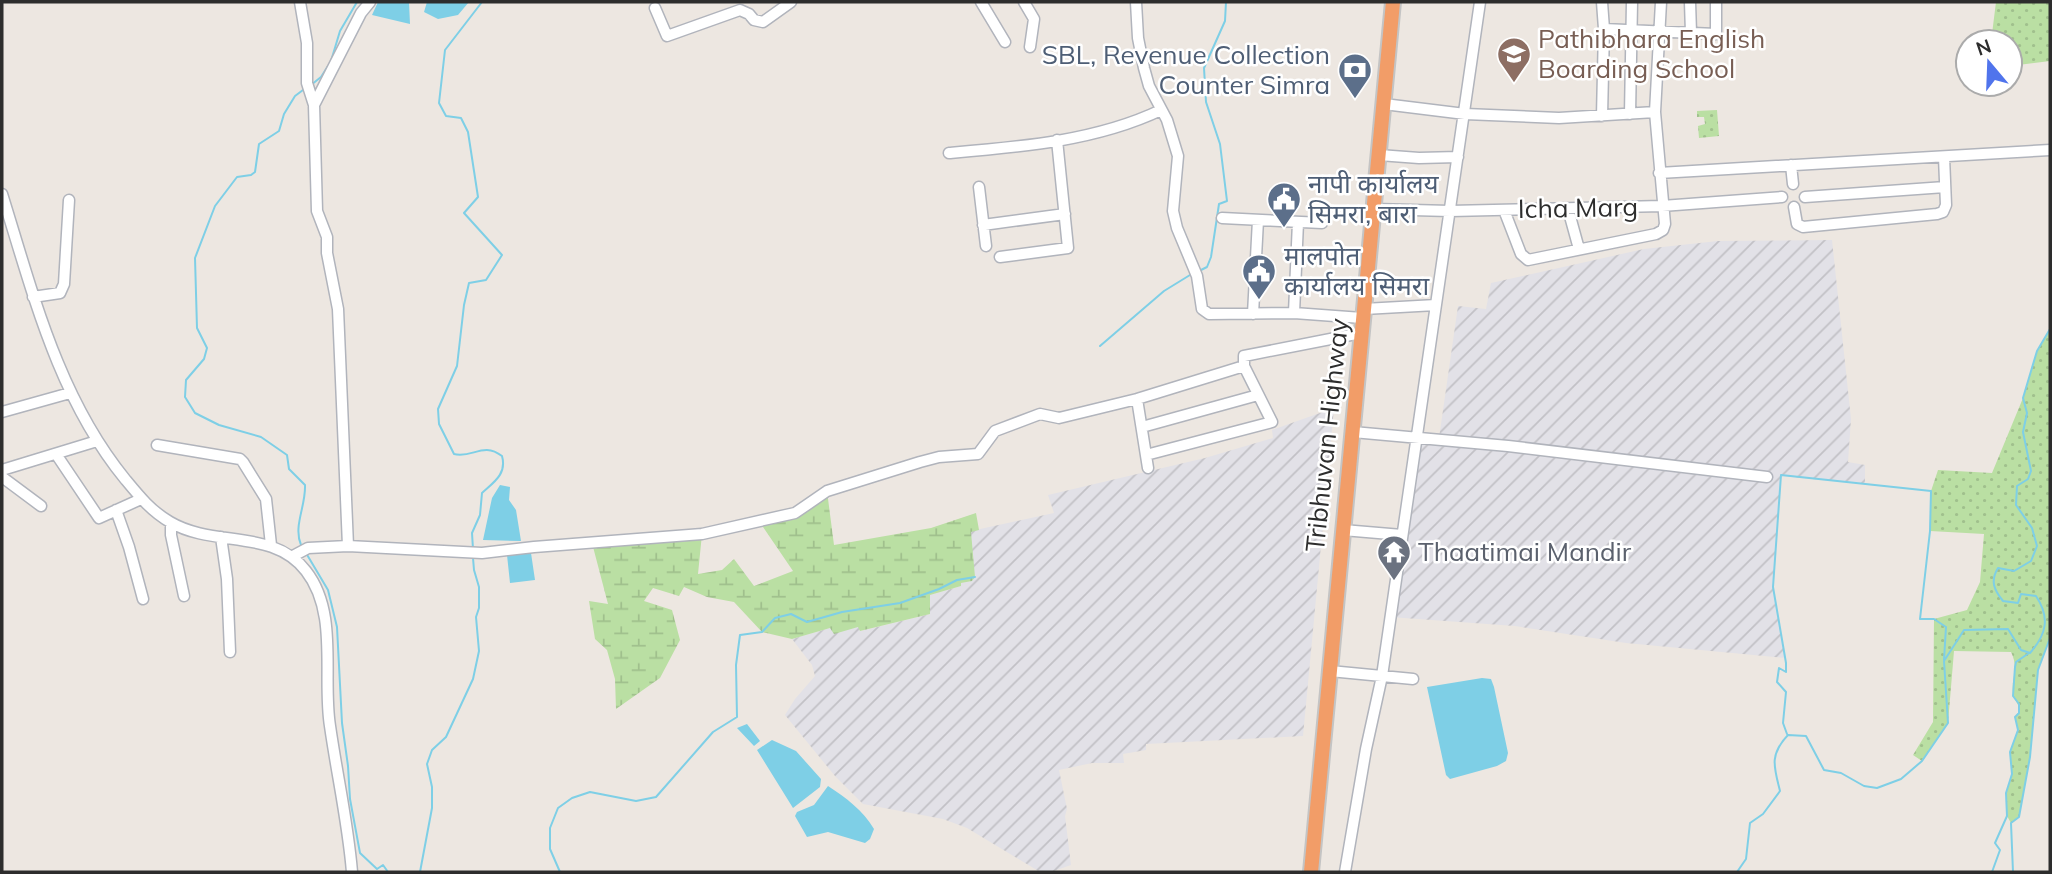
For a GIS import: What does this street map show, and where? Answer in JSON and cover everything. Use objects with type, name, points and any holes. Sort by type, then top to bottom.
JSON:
[{"type":"highway","name":"Tribhuvan Highway","points":[[1311,872],[1393,2]]},
{"type":"street","points":[[300,2],[307,43],[308,88],[314,105],[317,211],[327,237],[327,253],[338,309],[348,546]]},
{"type":"street","points":[[314,105],[361,13],[370,2]]},
{"type":"street","points":[[656,8],[667,36],[740,9],[750,14],[754,20],[763,22],[791,2]]},
{"type":"street","points":[[981,2],[1005,42]]},
{"type":"street","points":[[1024,2],[1034,19],[1030,47]]},
{"type":"street","points":[[1136,2],[1138,37],[1144,68],[1149,86],[1167,120],[1178,156],[1173,211],[1195,272],[1202,309],[1209,314],[1363,313],[1436,305]]},
{"type":"street","points":[[1345,872],[1366,749],[1382,676],[1480,2]]},
{"type":"street","points":[[1602,2],[1602,116]]},
{"type":"street","points":[[1630,114],[1632,2]]},
{"type":"street","points":[[1504,210],[1524,258],[1533,260],[1660,233],[1665,224],[1656,112],[1661,2]]},
{"type":"street","points":[[1690,2],[1691,33]]},
{"type":"street","points":[[1604,29],[1716,34],[1716,2]]},
{"type":"street","points":[[1384,104],[1465,114],[1559,118],[1656,112]]},
{"type":"street","points":[[949,153],[1057,140],[1121,127],[1161,110]]},
{"type":"street","points":[[1000,257],[1068,248],[1057,140]]},
{"type":"street","points":[[1659,173],[2050,149]]},
{"type":"street","points":[[1379,155],[1458,157]]},
{"type":"street","points":[[1794,207],[1797,224],[1803,227],[1937,214],[1945,209],[1944,157]]},
{"type":"street","points":[[1791,165],[1793,184]]},
{"type":"street","points":[[1793,184],[1803,189],[1805,197],[1802,204],[1794,207],[1786,204],[1782,197],[1786,187],[1793,184]]},
{"type":"street","points":[[979,187],[986,246]]},
{"type":"street","points":[[1805,197],[1945,187]]},
{"type":"street","points":[[2,194],[33,296],[70,393],[97,441],[141,499],[171,523],[192,532],[300,552],[348,546],[482,553],[702,534],[795,513],[827,491],[939,457],[978,453],[995,431],[1040,414],[1059,418],[1137,399],[1244,366]]},
{"type":"street","name":"Icha Marg","points":[[1374,209],[1568,209],[1662,206],[1782,197]]},
{"type":"street","points":[[33,296],[60,293],[64,284],[69,200]]},
{"type":"street","points":[[1568,209],[1579,249]]},
{"type":"street","points":[[983,225],[1065,214]]},
{"type":"street","points":[[1222,218],[1322,223]]},
{"type":"street","points":[[1252,314],[1258,220]]},
{"type":"street","points":[[1294,313],[1298,222]]},
{"type":"street","points":[[1146,456],[1272,422],[1244,366],[1244,356],[1362,333]]},
{"type":"street","points":[[2,412],[70,393]]},
{"type":"street","points":[[1142,428],[1258,395]]},
{"type":"street","points":[[1137,399],[1148,468]]},
{"type":"street","points":[[1353,432],[1766,477]]},
{"type":"street","points":[[2,470],[97,441]]},
{"type":"street","points":[[157,445],[240,459],[266,499],[271,545]]},
{"type":"street","points":[[56,454],[99,518],[141,499]]},
{"type":"street","points":[[2,477],[41,506]]},
{"type":"street","points":[[116,510],[143,599]]},
{"type":"street","points":[[171,523],[171,535],[184,596]]},
{"type":"street","points":[[1342,530],[1402,535]]},
{"type":"street","points":[[221,537],[227,579],[230,652]]},
{"type":"street","points":[[300,552],[318,592],[324,617],[328,647],[329,724],[342,791],[352,872]]},
{"type":"street","points":[[1330,671],[1413,679]]},
{"type":"shaded area","points":[[1832,240],[1851,419],[1848,462],[1865,465],[1865,484],[1781,476],[1773,587],[1785,658],[1626,643],[1515,626],[1390,617],[1418,437],[1439,438],[1458,306],[1486,309],[1491,283],[1644,249],[1718,241]]},
{"type":"shaded area","points":[[1334,408],[1303,736],[1146,744],[1146,750],[1123,754],[1124,763],[1092,763],[1059,770],[1067,809],[1065,816],[1071,865],[1051,872],[1040,872],[967,828],[943,819],[863,804],[835,776],[785,715],[815,676],[812,665],[792,639],[830,628],[858,626],[861,631],[930,614],[930,595],[972,581],[971,531],[1054,513],[1048,495],[1205,458],[1273,438],[1272,430]]},
{"type":"green space","points":[[1996,2],[2050,2],[2050,61],[2024,64],[2024,28],[1993,28]]},
{"type":"green space","points":[[1717,110],[1719,136],[1699,138],[1698,126],[1705,124],[1704,117],[1697,117],[1697,111]]},
{"type":"green space","points":[[2050,329],[2050,638],[2038,670],[2030,757],[2019,817],[2011,823],[2007,816],[2006,793],[2012,774],[2010,752],[2018,730],[2015,717],[2019,712],[2013,692],[2015,664],[2011,652],[1954,651],[1948,723],[1922,761],[1913,755],[1933,722],[1934,619],[1967,610],[1980,582],[1984,534],[1930,531],[1931,491],[1938,470],[1992,473],[2023,398],[2037,351]]},
{"type":"green space","points":[[827,491],[834,545],[931,528],[976,513],[979,530],[971,532],[975,577],[972,581],[961,583],[961,586],[930,595],[930,614],[860,631],[858,627],[834,634],[830,628],[792,639],[762,632],[734,602],[707,597],[684,587],[679,596],[653,588],[644,601],[672,610],[680,640],[660,678],[616,709],[615,679],[607,650],[595,639],[589,601],[608,604],[592,543],[702,534],[698,574],[722,570],[734,559],[754,586],[793,571],[759,521],[795,513]]},
{"type":"water","points":[[378,2],[409,2],[410,24],[372,15]]},
{"type":"water","points":[[427,2],[469,2],[458,15],[438,19],[424,12]]},
{"type":"water","points":[[500,485],[510,487],[509,500],[516,510],[521,541],[483,540],[492,498]]},
{"type":"water","points":[[531,553],[535,580],[510,583],[507,555]]},
{"type":"water","points":[[1482,678],[1491,679],[1494,687],[1508,753],[1506,761],[1450,779],[1446,775],[1427,687]]},
{"type":"water","points":[[747,724],[760,741],[754,746],[737,728]]},
{"type":"water","points":[[772,740],[796,751],[821,779],[820,787],[793,808],[757,750]]},
{"type":"water","points":[[828,786],[854,805],[870,822],[874,829],[865,843],[828,832],[807,837],[795,816],[797,812],[814,805]]},
{"type":"waterway","points":[[331,61],[340,31],[357,2]]},
{"type":"waterway","points":[[473,549],[472,533],[480,515],[482,493],[501,473],[502,456],[489,450],[454,454],[439,424],[438,409],[457,366],[469,283],[486,280],[502,255],[464,213],[478,197],[468,132],[461,118],[446,116],[439,103],[445,50],[482,2]]},
{"type":"waterway","points":[[1199,271],[1207,267],[1211,257],[1219,204],[1227,201],[1220,144],[1206,102],[1204,68],[1225,21],[1226,2]]},
{"type":"waterway","points":[[311,85],[321,77],[328,66]]},
{"type":"waterway","points":[[301,545],[298,531],[305,485],[289,469],[287,455],[261,437],[219,425],[195,413],[185,397],[186,380],[204,359],[207,348],[197,328],[195,258],[215,206],[237,177],[255,172],[259,144],[279,131],[284,114],[295,96],[303,90]]},
{"type":"waterway","points":[[1100,346],[1164,291],[1190,275]]},
{"type":"waterway","points":[[1737,872],[1746,859],[1750,823],[1763,814],[1780,791],[1775,762],[1778,749],[1788,735],[1806,736],[1824,770],[1841,773],[1864,786],[1877,788],[1901,779],[1922,761],[1948,723],[1944,661],[1964,630],[2008,629],[2021,650],[2030,653],[2040,639],[2045,618],[2036,596],[2021,594],[2018,603],[2003,601],[1995,589],[1994,581],[1998,568],[2014,571],[2031,561],[2037,546],[2032,528],[2016,505],[2017,486],[2028,479],[2031,471],[2023,432],[2027,413],[2023,398],[2037,351],[2050,329]]},
{"type":"waterway","points":[[1787,734],[1783,723],[1786,692],[1777,682],[1779,668],[1786,672],[1786,663],[1773,587],[1781,475],[1931,491],[1930,531],[1920,619],[1934,619],[1946,627],[1944,660]]},
{"type":"waterway","points":[[306,553],[328,590],[337,627],[342,723],[350,799],[360,853],[377,869],[383,865],[388,872]]},
{"type":"waterway","points":[[420,872],[432,808],[432,787],[427,764],[432,750],[446,737],[473,679],[479,651],[476,617],[479,587],[473,558]]},
{"type":"waterway","points":[[560,872],[550,849],[550,828],[558,808],[572,798],[590,792],[636,801],[656,797],[713,732],[737,717],[736,665],[740,635],[762,632],[775,618],[791,614],[807,622],[842,612],[900,603],[957,580],[975,577]]},
{"type":"waterway","points":[[2013,872],[2011,823],[2019,817],[2030,757],[2038,670],[2050,638]]},
{"type":"waterway","points":[[1992,872],[2000,850],[1995,843],[2007,816],[2006,793],[2012,774],[2010,752],[2018,730],[2015,717],[2019,713],[2019,704],[2013,696],[2015,667],[2016,662],[2029,653]]},
{"type":"place","name":"Pathibhara English Boarding School","points":[[1514,84]]},
{"type":"place","name":"SBL, Revenue Collection Counter Simra","points":[[1355,100]]},
{"type":"place","name":"नापी कार्यालय सिमरा, बारा","points":[[1284,229]]},
{"type":"place","name":"मालपोत कार्यालय सिमरा","points":[[1259,301]]},
{"type":"place","name":"Thaatimai Mandir","points":[[1394,582]]}]
